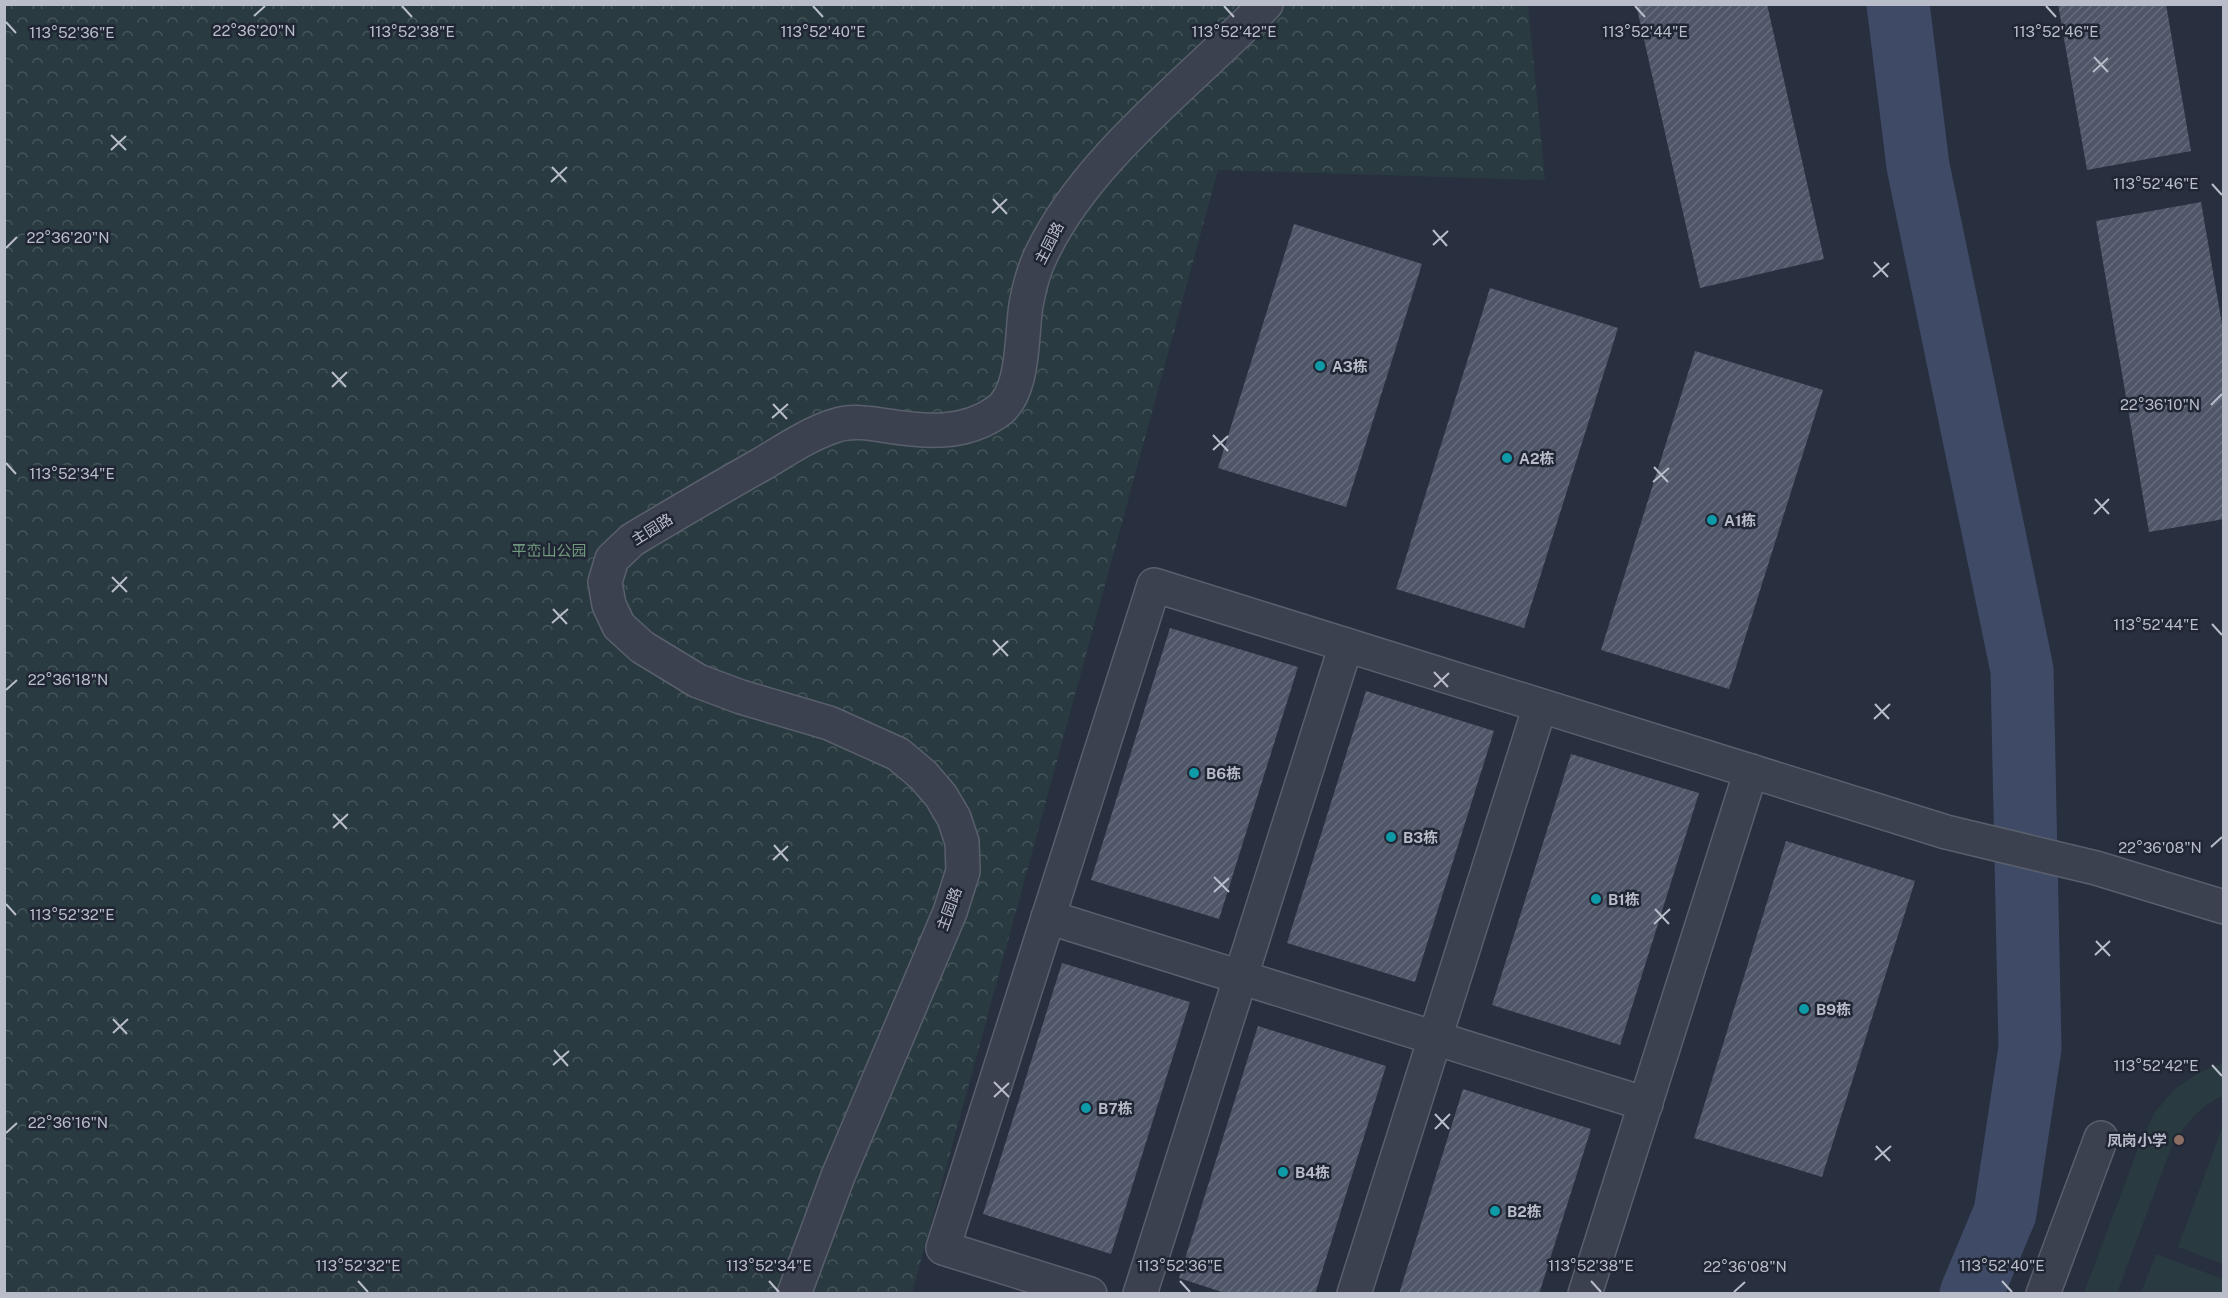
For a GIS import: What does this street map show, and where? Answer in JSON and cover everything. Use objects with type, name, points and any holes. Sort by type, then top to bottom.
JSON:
[{"type":"street","name":"主园路","points":[[794,1293],[838,1176],[950,912],[963,871],[962,842],[954,818],[941,796],[923,775],[898,754],[829,723],[741,697],[698,681],[642,647],[619,626],[609,605],[605,582],[612,559],[632,540],[800,442],[834,426],[862,422],[912,430],[947,431],[975,425],[1000,411],[1015,389],[1026,304],[1036,266],[1053,230],[1081,190],[1117,149],[1266,4]]},
{"type":"street","points":[[1090,1293],[943,1248],[1154,585],[1946,832],[2096,868],[2223,907]]},
{"type":"street","points":[[1140,1293],[1346,645]]},
{"type":"street","points":[[1354,1293],[1540,706]]},
{"type":"street","points":[[1586,1293],[1751,771]]},
{"type":"street","points":[[1048,917],[1646,1104]]},
{"type":"street","points":[[2043,1293],[2101,1138]]},
{"type":"green space","name":"平峦山公园","points":[[5,5],[1528,5],[1545,180],[1218,170],[912,1293],[5,1294]]},
{"type":"green space","points":[[2223,1063],[2223,1096],[2206,1105],[2192,1118],[2170,1151],[2117,1293],[2084,1293],[2142,1138],[2155,1112],[2175,1089],[2200,1072]]},
{"type":"green space","points":[[2223,1126],[2223,1264],[2178,1247]]},
{"type":"green space","points":[[2156,1254],[2223,1279],[2223,1293],[2141,1293]]},
{"type":"building","points":[[1636,4],[1767,4],[1824,259],[1700,288]]},
{"type":"building","points":[[2058,4],[2166,4],[2191,151],[2087,170]]},
{"type":"building","points":[[2201,202],[2224,336],[2224,519],[2149,532],[2096,221]]},
{"type":"building","name":"A3栋","points":[[1294,224],[1422,264],[1346,507],[1218,468]]},
{"type":"building","name":"A2栋","points":[[1490,288],[1618,328],[1524,628],[1396,589]]},
{"type":"building","name":"A1栋","points":[[1695,351],[1823,390],[1729,689],[1601,650]]},
{"type":"building","name":"B6栋","points":[[1170,628],[1298,667],[1219,919],[1091,880]]},
{"type":"building","name":"B3栋","points":[[1366,691],[1494,731],[1415,982],[1287,943]]},
{"type":"building","name":"B1栋","points":[[1571,754],[1699,793],[1620,1045],[1492,1005]]},
{"type":"building","name":"B9栋","points":[[1786,841],[1915,881],[1822,1177],[1694,1138]]},
{"type":"building","name":"B7栋","points":[[1062,963],[1190,1002],[1111,1254],[983,1214]]},
{"type":"building","name":"B4栋","points":[[1258,1026],[1386,1066],[1315,1294],[1228,1294],[1179,1278]]},
{"type":"building","name":"B2栋","points":[[1463,1089],[1591,1129],[1539,1294],[1399,1294]]},
{"type":"waterway","points":[[1898,4],[1918,166],[2022,670],[2030,1048],[2005,1213],[1971,1294]]},
{"type":"place","name":"A3栋","points":[[1320,366]]},
{"type":"place","name":"A2栋","points":[[1507,458]]},
{"type":"place","name":"A1栋","points":[[1712,520]]},
{"type":"place","name":"B6栋","points":[[1194,773]]},
{"type":"place","name":"B3栋","points":[[1391,837]]},
{"type":"place","name":"B1栋","points":[[1596,899]]},
{"type":"place","name":"B9栋","points":[[1804,1009]]},
{"type":"place","name":"B7栋","points":[[1086,1108]]},
{"type":"place","name":"凤岗小学","points":[[2179,1140]]},
{"type":"place","name":"B4栋","points":[[1283,1172]]},
{"type":"place","name":"B2栋","points":[[1495,1211]]}]
